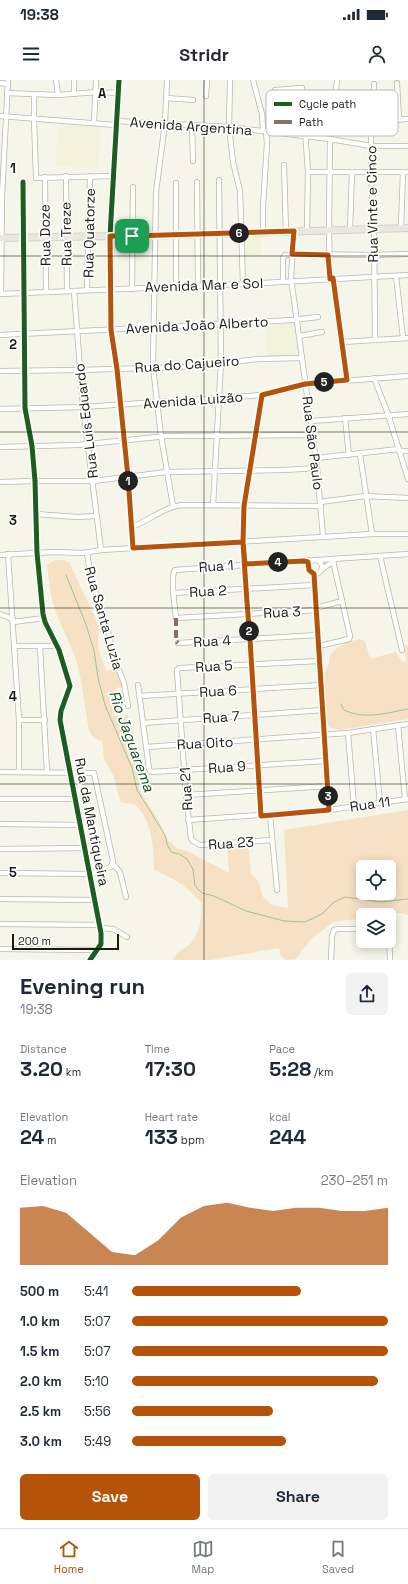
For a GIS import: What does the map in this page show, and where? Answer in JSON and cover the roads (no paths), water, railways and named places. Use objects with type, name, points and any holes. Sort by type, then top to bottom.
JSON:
[{"type":"main road","points":[[0,238],[177,235],[408,228]]},
{"type":"street","points":[[56,80],[58,95]]},
{"type":"street","points":[[74,80],[74,94]]},
{"type":"street","points":[[94,123],[96,80]]},
{"type":"street","points":[[119,80],[110,236],[111,330],[117,369],[123,440],[128,477],[133,548]]},
{"type":"street","points":[[167,80],[165,123],[156,184],[153,367],[161,436],[173,506]]},
{"type":"street","points":[[206,96],[207,80]]},
{"type":"street","points":[[230,80],[229,127],[233,162],[240,191],[243,284]]},
{"type":"street","points":[[253,80],[267,144],[262,207],[262,232]]},
{"type":"street","points":[[336,90],[337,80]]},
{"type":"street","points":[[0,83],[8,82],[0,238],[1,294]]},
{"type":"street","points":[[397,83],[397,90]]},
{"type":"street","name":"Rua Vinte e Cinco","points":[[374,84],[374,90]]},
{"type":"street","points":[[275,90],[302,88],[302,90]]},
{"type":"street","points":[[7,93],[58,95],[95,92],[118,93]]},
{"type":"street","points":[[34,95],[36,178],[66,176],[113,176]]},
{"type":"street","points":[[166,98],[193,100]]},
{"type":"street","points":[[398,102],[399,120],[408,119]]},
{"type":"street","name":"Avenida Argentina","points":[[0,116],[94,123],[165,123],[264,131]]},
{"type":"street","points":[[192,125],[193,161]]},
{"type":"street","points":[[305,136],[308,172],[307,230]]},
{"type":"street","name":"Avenida Argentina","points":[[305,136],[371,146],[408,146]]},
{"type":"street","name":"Rua Vinte e Cinco","points":[[371,136],[375,340]]},
{"type":"street","points":[[330,139],[328,255],[347,380]]},
{"type":"street","points":[[284,165],[286,231]]},
{"type":"street","points":[[308,172],[406,172],[401,228]]},
{"type":"street","points":[[350,229],[352,172]]},
{"type":"street","name":"Rua Treze","points":[[66,176],[67,291]]},
{"type":"street","name":"Rua Quatorze","points":[[87,290],[90,176]]},
{"type":"street","name":"Rua Doze","points":[[45,178],[46,292]]},
{"type":"street","points":[[213,505],[221,362],[219,180]]},
{"type":"street","name":"Rua Doze","points":[[23,182],[25,408],[32,446],[36,481],[37,553],[44,618],[57,646],[70,687]]},
{"type":"street","points":[[197,182],[198,286]]},
{"type":"street","points":[[176,183],[176,287]]},
{"type":"street","points":[[132,288],[133,186]]},
{"type":"street","name":"Rua São Paulo","points":[[294,231],[292,281],[316,458],[323,536]]},
{"type":"street","points":[[283,282],[283,258],[285,255],[408,254]]},
{"type":"street","name":"Avenida Mar e Sol","points":[[1,294],[243,284],[408,275]]},
{"type":"street","points":[[342,342],[405,338],[396,276]]},
{"type":"street","name":"Rua Luís Eduardo","points":[[74,291],[79,370],[101,550]]},
{"type":"street","name":"Avenida João Alberto","points":[[0,335],[297,320],[318,317]]},
{"type":"street","points":[[299,336],[322,332]]},
{"type":"street","name":"Rua do Cajueiro","points":[[0,371],[185,367],[259,359],[302,358]]},
{"type":"street","name":"Avenida Luizão","points":[[0,408],[83,407],[262,395],[305,384],[408,376]]},
{"type":"street","points":[[374,378],[388,414],[408,480]]},
{"type":"street","points":[[261,816],[243,542],[244,506],[262,395]]},
{"type":"street","points":[[311,421],[388,414],[408,414]]},
{"type":"street","points":[[345,418],[349,455]]},
{"type":"street","points":[[0,447],[88,444],[161,436],[312,435]]},
{"type":"street","points":[[316,458],[400,450],[408,451]]},
{"type":"street","points":[[360,454],[365,496],[372,534]]},
{"type":"street","points":[[0,482],[93,481],[167,472],[250,471],[317,468]]},
{"type":"street","points":[[132,526],[146,521],[173,506],[320,504],[365,496],[408,498]]},
{"type":"street","points":[[36,514],[77,517],[97,516]]},
{"type":"street","points":[[0,554],[87,553],[101,550],[323,536],[408,534]]},
{"type":"street","name":"Rua Santa Luzia","points":[[87,553],[91,579],[106,623],[116,666],[124,683],[128,706]]},
{"type":"street","points":[[8,554],[19,720],[19,772]]},
{"type":"street","name":"Rua 1","points":[[174,593],[173,571],[176,569],[335,560],[408,554]]},
{"type":"street","points":[[380,556],[402,650]]},
{"type":"street","points":[[309,566],[315,560],[322,564],[321,570]]},
{"type":"street","points":[[314,574],[318,573],[335,560],[350,638],[318,646]]},
{"type":"street","points":[[304,561],[308,562],[309,570],[314,574]]},
{"type":"street","points":[[314,574],[329,810]]},
{"type":"street","name":"Rua 2","points":[[174,593],[314,585]]},
{"type":"street","name":"Rua 3","points":[[174,593],[176,618],[316,609],[342,601]]},
{"type":"street","points":[[0,614],[13,621],[44,618]]},
{"type":"street","name":"Rua 4","points":[[178,643],[318,635]]},
{"type":"street","points":[[15,646],[57,646]]},
{"type":"street","points":[[40,646],[47,772]]},
{"type":"street","name":"Rua 5","points":[[180,668],[319,661]]},
{"type":"street","name":"Rua 21","points":[[180,668],[177,670],[182,720],[188,820],[191,838]]},
{"type":"street","points":[[138,685],[146,747]]},
{"type":"street","name":"Rua 6","points":[[140,696],[321,685]]},
{"type":"street","name":"Rua da Mantiqueira","points":[[70,687],[61,711],[60,720],[95,900],[101,940],[98,950],[90,960]]},
{"type":"street","name":"Rua 7","points":[[143,723],[323,710]]},
{"type":"street","points":[[19,720],[45,720]]},
{"type":"street","name":"Rua Oito","points":[[146,747],[348,733],[408,724]]},
{"type":"street","points":[[398,725],[406,799]]},
{"type":"street","points":[[374,729],[380,803]]},
{"type":"street","points":[[348,733],[354,806]]},
{"type":"street","name":"Rua 9","points":[[146,747],[149,769],[152,772],[326,761]]},
{"type":"street","points":[[0,772],[93,773],[95,775],[113,864],[120,872],[126,897]]},
{"type":"street","points":[[186,795],[328,786]]},
{"type":"street","points":[[0,799],[75,799]]},
{"type":"street","name":"Rua 11","points":[[188,820],[329,810],[406,799]]},
{"type":"street","points":[[270,815],[277,890]]},
{"type":"street","points":[[0,824],[81,825]]},
{"type":"street","name":"Rua 23","points":[[191,838],[200,845],[272,840]]},
{"type":"street","points":[[0,849],[85,848]]},
{"type":"street","points":[[0,873],[90,874],[111,867],[113,864]]},
{"type":"street","points":[[0,899],[95,900]]},
{"type":"street","points":[[0,924],[100,927],[113,929],[127,937]]},
{"type":"street","points":[[331,960],[332,936],[334,930],[356,929]]},
{"type":"street","points":[[390,948],[390,960]]},
{"type":"street","points":[[0,949],[98,950]]},
{"type":"waterway","name":"Rio Jaguarema","points":[[66,575],[85,622],[94,650],[98,678],[105,705],[132,768],[137,790],[165,835],[171,852],[179,854],[187,859],[193,869],[195,886],[202,893],[214,896],[246,911],[284,921],[305,922],[322,914],[334,902],[345,897],[381,902],[408,899]]},
{"type":"waterway","points":[[341,704],[344,710],[360,715],[376,715],[408,709]]}]
